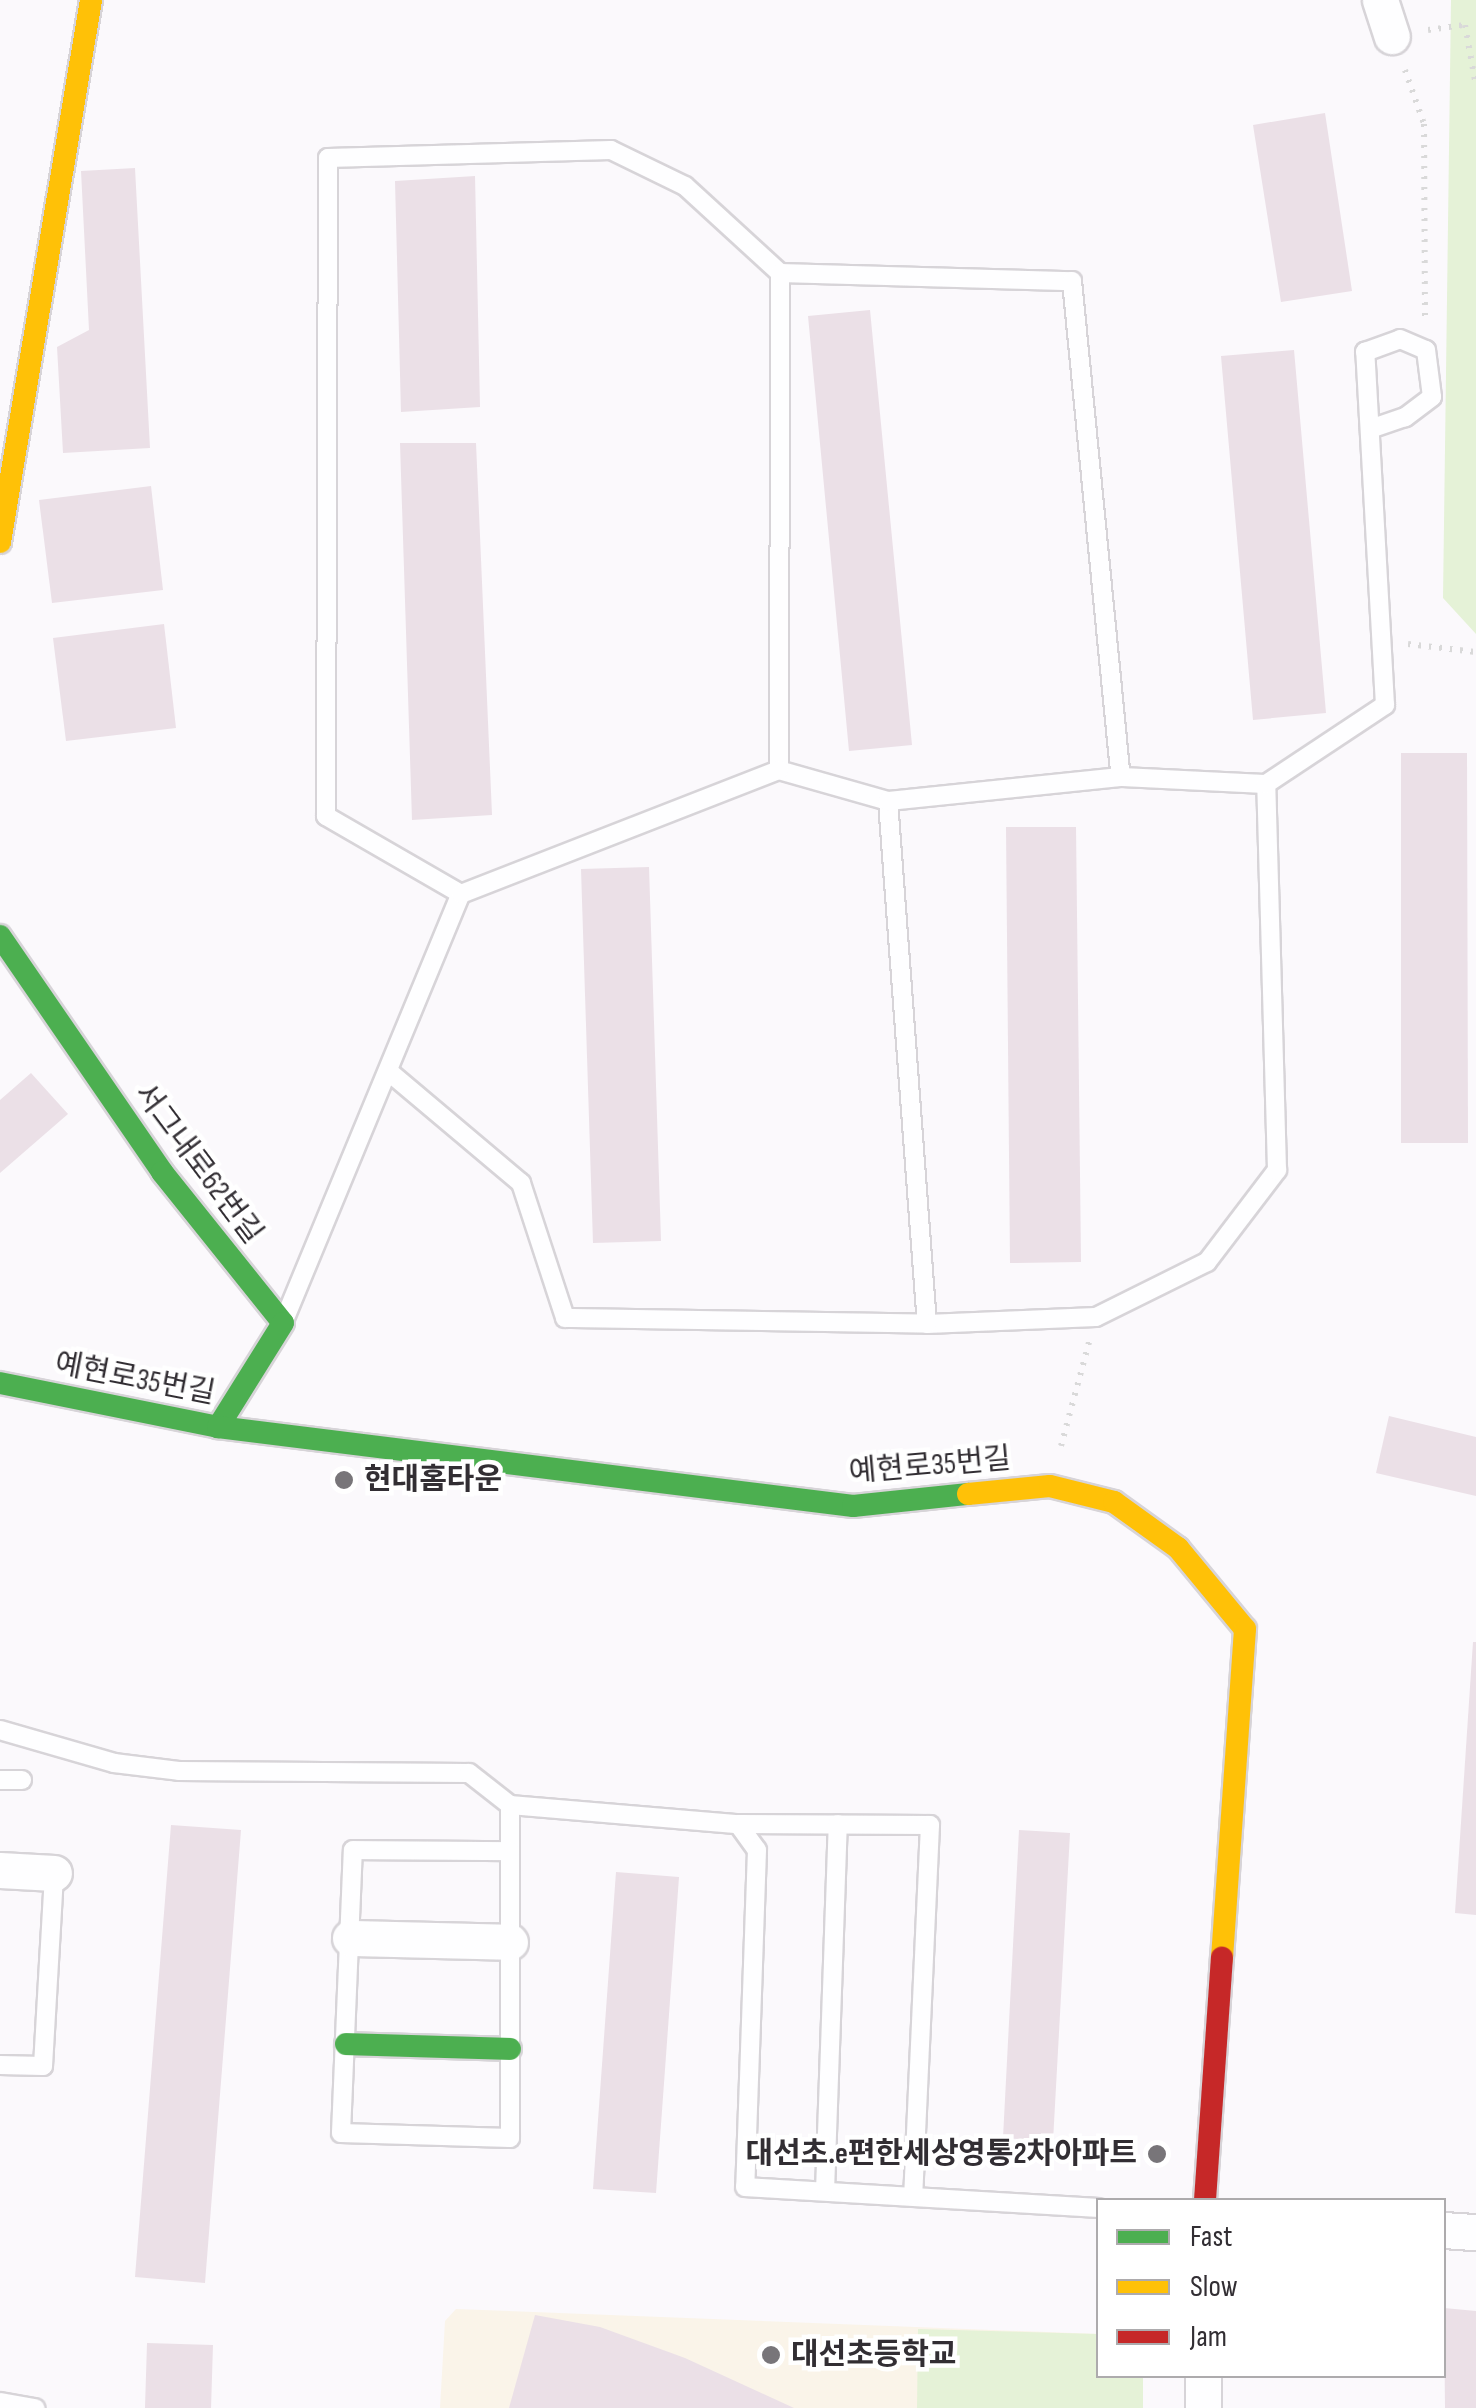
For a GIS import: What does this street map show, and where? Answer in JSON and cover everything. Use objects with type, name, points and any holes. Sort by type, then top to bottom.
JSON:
[{"type":"street","points":[[0,542],[91,0]]},
{"type":"street","points":[[1380,0],[1392,36]]},
{"type":"street","name":"서그내로62번길","points":[[0,936],[162,1172],[283,1323]]},
{"type":"street","points":[[218,1427],[283,1323]]},
{"type":"street","name":"예현로35번길","points":[[0,1383],[218,1427],[853,1506],[1050,1486],[1114,1502],[1178,1548],[1245,1629],[1205,2198]]},
{"type":"street","points":[[0,1870],[54,1873]]},
{"type":"street","points":[[350,1938],[510,1942]]},
{"type":"street","points":[[346,2044],[510,2049]]},
{"type":"street","points":[[1446,2230],[1476,2232]]},
{"type":"street","points":[[1203,2378],[1203,2408]]},
{"type":"lane","points":[[461,894],[326,816],[328,158],[612,150],[686,186],[780,273],[1072,280],[1121,777]]},
{"type":"lane","points":[[779,770],[780,273]]},
{"type":"lane","points":[[283,1323],[461,894],[779,770],[888,801],[1121,777],[1266,784],[1385,705],[1382,644],[1370,429],[1366,352],[1400,339],[1426,350],[1432,397],[1405,416],[1370,429]]},
{"type":"lane","points":[[388,1071],[521,1183],[565,1318],[927,1324],[1096,1317],[1207,1262],[1276,1170],[1266,784]]},
{"type":"lane","points":[[888,801],[927,1324]]},
{"type":"lane","points":[[0,1730],[114,1763],[179,1771],[469,1773],[510,1805],[738,1824],[930,1825],[914,2195]]},
{"type":"lane","points":[[0,1780],[22,1780]]},
{"type":"lane","points":[[510,1805],[510,1850],[510,2138],[342,2133],[354,1850],[510,1850]]},
{"type":"lane","points":[[738,1824],[757,1850],[746,2187],[1096,2208]]},
{"type":"lane","points":[[825,2191],[838,1824]]},
{"type":"lane","points":[[0,2066],[42,2066],[54,1873]]},
{"type":"lane","points":[[0,2402],[36,2408]]},
{"type":"path","points":[[1426,350],[1424,124],[1392,36],[1465,25],[1476,86]]},
{"type":"path","points":[[1382,644],[1432,643],[1476,652]]},
{"type":"path","points":[[1050,1486],[1096,1317]]},
{"type":"shaded area","name":"대선초등학교","points":[[456,2309],[1096,2334],[1096,2378],[1143,2378],[1143,2408],[440,2408],[445,2321]]},
{"type":"green space","points":[[1451,0],[1476,0],[1476,634],[1443,598]]},
{"type":"green space","points":[[918,2329],[1096,2334],[1096,2378],[1143,2378],[1143,2408],[917,2408]]},
{"type":"building","points":[[1325,113],[1352,291],[1281,302],[1253,125]]},
{"type":"building","points":[[135,168],[150,448],[63,453],[57,347],[89,330],[81,171]]},
{"type":"building","points":[[475,176],[480,407],[401,412],[395,181]]},
{"type":"building","points":[[870,310],[912,745],[849,751],[808,316]]},
{"type":"building","points":[[1294,350],[1326,713],[1253,720],[1221,356]]},
{"type":"building","points":[[400,443],[476,443],[492,815],[412,820]]},
{"type":"building","points":[[151,486],[163,590],[52,603],[39,500]]},
{"type":"building","points":[[164,624],[176,728],[66,741],[53,638]]},
{"type":"building","points":[[1401,753],[1467,753],[1468,1143],[1401,1143]]},
{"type":"building","points":[[1006,827],[1076,827],[1081,1262],[1010,1263]]},
{"type":"building","points":[[649,867],[661,1241],[593,1243],[581,869]]},
{"type":"building","points":[[31,1073],[68,1114],[0,1173],[0,1100]]},
{"type":"building","points":[[1389,1416],[1476,1437],[1476,1496],[1376,1473]]},
{"type":"building","points":[[1476,1642],[1476,1915],[1455,1913]]},
{"type":"building","points":[[171,1825],[241,1830],[205,2283],[135,2277]]},
{"type":"building","points":[[1019,1830],[1070,1833],[1053,2141],[1003,2138]]},
{"type":"building","points":[[616,1872],[679,1877],[656,2193],[593,2189]]},
{"type":"building","points":[[1446,2308],[1476,2311],[1476,2408],[1445,2408]]},
{"type":"building","points":[[535,2315],[600,2327],[685,2358],[794,2408],[509,2408]]},
{"type":"building","points":[[147,2343],[213,2345],[211,2408],[145,2408]]},
{"type":"traffic: fast","points":[[0,936],[162,1172],[283,1323],[218,1427]]},
{"type":"traffic: fast","points":[[0,1383],[218,1427],[853,1506],[968,1494]]},
{"type":"traffic: fast","points":[[346,2044],[510,2049]]},
{"type":"traffic: slow","points":[[0,542],[91,0]]},
{"type":"traffic: slow","points":[[968,1494],[1050,1486],[1114,1502],[1178,1548],[1245,1629],[1222,1958]]},
{"type":"traffic: jam","points":[[1205,2198],[1222,1958]]},
{"type":"place","name":"현대홈타운","points":[[344,1480]]},
{"type":"place","name":"대선초.e편한세상영통2차아파트","points":[[1157,2154]]},
{"type":"place","name":"대선초등학교","points":[[771,2355]]}]
